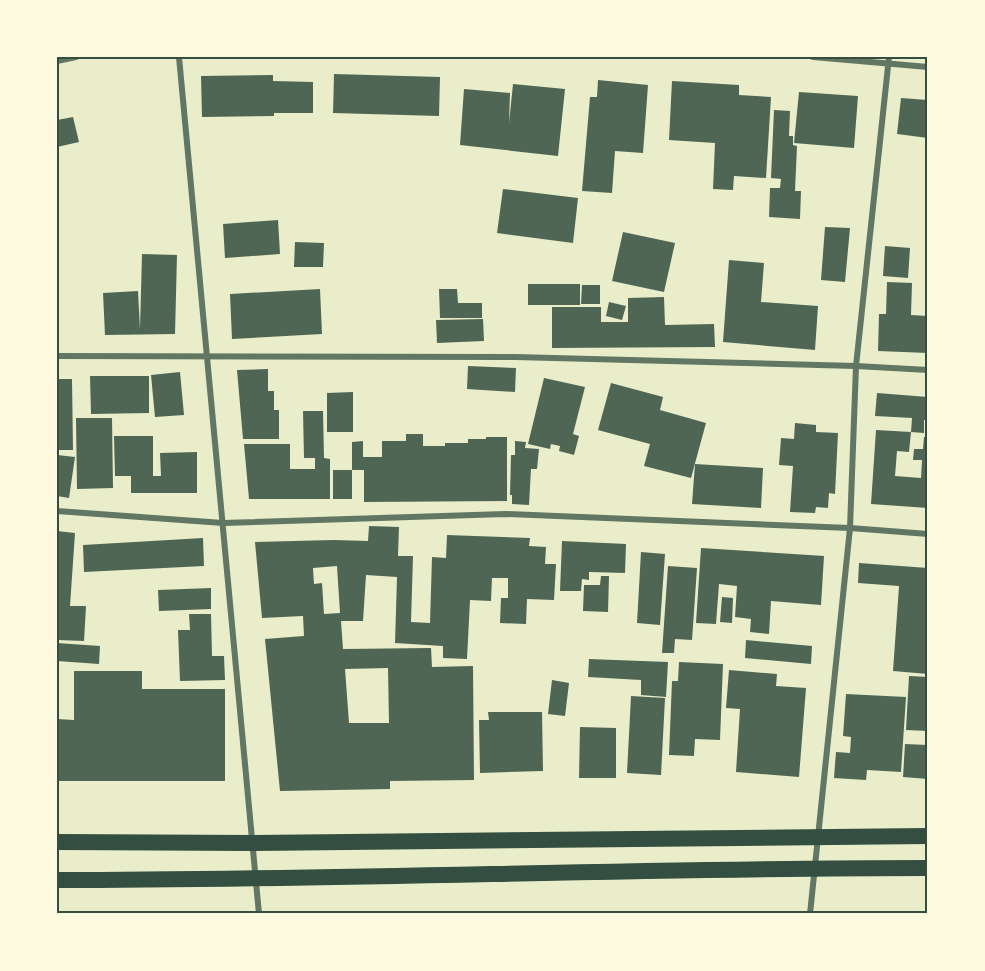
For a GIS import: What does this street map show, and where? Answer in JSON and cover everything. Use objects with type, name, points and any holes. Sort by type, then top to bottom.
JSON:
[{"type":"highway","points":[[57,842],[253,843],[928,836]]},
{"type":"highway","points":[[57,880],[256,880],[815,868],[928,868]]},
{"type":"street","points":[[57,61],[76,57]]},
{"type":"street","points":[[179,57],[259,914]]},
{"type":"street","points":[[813,57],[889,60],[928,67]]},
{"type":"street","points":[[810,914],[850,528],[856,366],[889,60]]},
{"type":"street","points":[[57,356],[515,357],[928,370]]},
{"type":"street","points":[[57,511],[223,523],[505,514],[850,528],[928,534]]},
{"type":"building","points":[[334,74],[440,77],[439,116],[333,113]]},
{"type":"building","points":[[273,75],[273,81],[313,82],[313,113],[202,117],[201,76]]},
{"type":"building","points":[[598,80],[648,85],[643,153],[615,151],[612,193],[582,191],[590,97],[597,97]]},
{"type":"building","points":[[672,81],[739,85],[739,95],[771,97],[766,178],[734,176],[733,190],[713,189],[715,143],[669,140]]},
{"type":"building","points":[[513,84],[565,89],[558,156],[460,145],[464,89],[510,93],[509,123]]},
{"type":"building","points":[[799,92],[858,96],[854,148],[794,143]]},
{"type":"building","points":[[901,98],[928,100],[928,138],[897,134]]},
{"type":"building","points":[[774,110],[790,111],[789,136],[793,136],[793,145],[797,146],[795,191],[801,191],[800,219],[769,217],[770,188],[780,188],[781,179],[771,178]]},
{"type":"building","points":[[73,117],[79,142],[57,147],[57,120]]},
{"type":"building","points":[[503,189],[578,198],[573,243],[497,233]]},
{"type":"building","points":[[278,220],[280,254],[225,258],[223,224]]},
{"type":"building","points":[[825,227],[850,228],[845,282],[821,280]]},
{"type":"building","points":[[623,232],[675,243],[664,292],[612,281]]},
{"type":"building","points":[[295,242],[324,243],[323,267],[294,267]]},
{"type":"building","points":[[885,246],[910,248],[908,278],[883,276]]},
{"type":"building","points":[[142,254],[177,255],[175,334],[105,335],[103,293],[138,291],[140,329]]},
{"type":"building","points":[[729,260],[764,263],[761,302],[818,306],[815,350],[723,342]]},
{"type":"building","points":[[887,282],[912,283],[911,315],[928,316],[928,353],[878,351],[879,314],[886,314]]},
{"type":"building","points":[[528,284],[580,284],[580,305],[528,305]]},
{"type":"building","points":[[582,285],[600,285],[600,304],[581,304]]},
{"type":"building","points":[[320,289],[322,334],[232,339],[230,294]]},
{"type":"building","points":[[439,289],[457,289],[458,303],[482,303],[482,318],[440,318]]},
{"type":"building","points":[[664,297],[665,325],[714,324],[715,347],[552,348],[552,307],[601,307],[601,322],[628,322],[628,298]]},
{"type":"building","points":[[609,302],[626,306],[622,320],[606,316]]},
{"type":"building","points":[[483,319],[484,341],[437,343],[436,320]]},
{"type":"building","points":[[468,366],[516,368],[515,392],[467,389]]},
{"type":"building","points":[[268,369],[268,391],[274,391],[274,410],[279,410],[279,439],[243,439],[237,370]]},
{"type":"building","points":[[180,372],[184,415],[155,417],[151,375]]},
{"type":"building","points":[[90,376],[149,376],[149,413],[91,414]]},
{"type":"building","points":[[544,378],[585,387],[573,434],[579,436],[574,455],[559,451],[560,446],[551,444],[550,449],[528,444]]},
{"type":"building","points":[[57,379],[72,379],[73,450],[57,450]]},
{"type":"building","points":[[611,383],[663,397],[660,410],[706,423],[691,478],[644,466],[650,444],[598,430]]},
{"type":"building","points":[[353,392],[353,432],[327,432],[327,393]]},
{"type":"building","points":[[877,393],[928,397],[928,420],[924,420],[924,433],[911,432],[912,418],[875,416]]},
{"type":"building","points":[[303,411],[323,411],[324,458],[330,459],[330,499],[249,499],[244,444],[290,444],[290,469],[315,469],[315,458],[304,458]]},
{"type":"building","points":[[76,418],[112,418],[113,488],[77,489]]},
{"type":"building","points":[[795,423],[816,425],[816,432],[838,433],[835,494],[829,493],[828,508],[816,507],[815,513],[790,512],[793,466],[779,465],[781,438],[794,439]]},
{"type":"building","points":[[876,430],[911,432],[909,452],[897,451],[895,476],[921,478],[922,460],[913,460],[914,449],[923,449],[924,437],[928,437],[928,508],[871,504]]},
{"type":"building","points":[[406,434],[423,434],[423,446],[445,446],[445,443],[468,443],[468,439],[507,437],[507,501],[364,502],[364,470],[352,470],[352,442],[363,441],[363,457],[382,457],[382,441],[406,441]]},
{"type":"building","points":[[114,436],[153,436],[153,476],[161,476],[160,453],[197,452],[197,493],[131,493],[131,476],[115,476]]},
{"type":"building","points":[[515,441],[526,442],[525,448],[539,449],[537,469],[531,469],[529,505],[512,504],[512,495],[510,495],[511,455],[515,455]]},
{"type":"building","points":[[57,455],[75,457],[69,498],[57,496]]},
{"type":"building","points":[[695,464],[763,468],[761,508],[692,504]]},
{"type":"building","points":[[333,470],[352,470],[352,499],[333,499]]},
{"type":"building","points":[[369,526],[399,527],[398,556],[413,556],[411,622],[430,623],[432,557],[446,558],[447,535],[530,538],[529,546],[546,547],[545,564],[556,564],[554,600],[527,599],[526,624],[500,623],[501,598],[508,598],[508,578],[492,578],[491,601],[470,600],[467,659],[443,658],[443,646],[395,643],[397,577],[366,575],[363,621],[341,621],[343,649],[431,648],[432,667],[473,666],[474,780],[390,781],[390,789],[280,791],[265,639],[304,636],[303,616],[262,618],[255,542],[368,541]],"holes":[[[337,566],[340,613],[324,614],[322,583],[314,584],[313,568]],[[388,668],[389,723],[349,723],[345,669]]]},
{"type":"building","points":[[57,531],[75,533],[70,606],[86,606],[84,641],[57,640]]},
{"type":"building","points":[[203,538],[204,566],[84,572],[83,545]]},
{"type":"building","points":[[562,541],[626,544],[625,573],[589,572],[589,580],[582,579],[581,591],[560,591]]},
{"type":"building","points":[[701,548],[824,556],[821,605],[771,601],[769,634],[750,632],[751,619],[735,617],[737,586],[719,584],[716,624],[696,623]]},
{"type":"building","points":[[641,552],[665,554],[660,625],[637,623]]},
{"type":"building","points":[[859,563],[928,568],[928,600],[925,600],[925,616],[928,616],[928,674],[893,671],[899,586],[858,583]]},
{"type":"building","points":[[668,566],[697,568],[692,640],[675,639],[674,653],[662,653]]},
{"type":"building","points":[[601,576],[609,576],[608,612],[583,611],[584,585],[600,585]]},
{"type":"building","points":[[211,588],[211,609],[159,611],[158,590]]},
{"type":"building","points":[[722,597],[733,598],[732,623],[720,622]]},
{"type":"building","points":[[189,614],[211,614],[212,656],[224,656],[225,680],[180,681],[178,630],[190,630]]},
{"type":"building","points":[[746,640],[812,646],[811,664],[745,658]]},
{"type":"building","points":[[57,643],[100,646],[99,664],[57,661]]},
{"type":"building","points":[[589,659],[668,662],[666,697],[641,695],[641,680],[588,677]]},
{"type":"building","points":[[679,662],[723,664],[720,740],[695,739],[694,756],[669,755],[672,681],[678,681]]},
{"type":"building","points":[[729,670],[777,674],[776,686],[806,688],[799,777],[736,772],[740,709],[726,708]]},
{"type":"building","points":[[74,671],[142,671],[142,689],[225,689],[225,781],[57,781],[57,719],[74,720]]},
{"type":"building","points":[[909,676],[928,677],[928,731],[906,730]]},
{"type":"building","points":[[552,680],[569,683],[565,716],[548,714]]},
{"type":"building","points":[[846,694],[906,697],[901,772],[867,770],[866,780],[834,778],[836,752],[850,753],[851,737],[843,736]]},
{"type":"building","points":[[631,696],[665,698],[661,775],[627,773]]},
{"type":"building","points":[[488,712],[542,712],[543,771],[480,773],[479,720],[489,720]]},
{"type":"building","points":[[580,727],[616,728],[616,778],[579,778]]},
{"type":"building","points":[[905,744],[928,745],[928,779],[903,777]]}]
